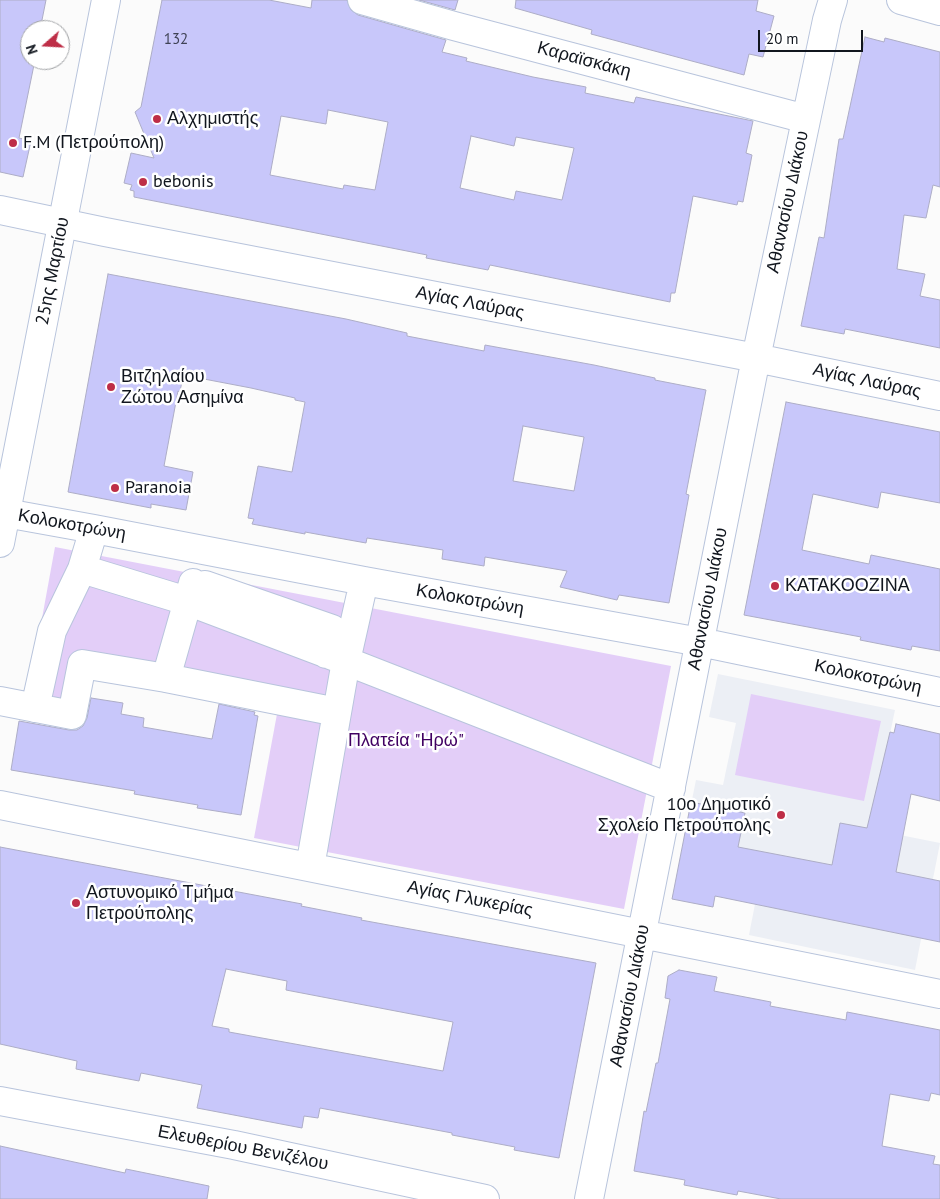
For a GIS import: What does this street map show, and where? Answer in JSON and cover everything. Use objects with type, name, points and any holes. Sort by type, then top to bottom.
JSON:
[{"type":"street","name":"25ης Μαρτίου","points":[[0,543],[3,513],[106,0]]},
{"type":"street","name":"Καραϊσκάκη","points":[[362,0],[806,119]]},
{"type":"street","name":"Αθανασίου Διάκου","points":[[589,1199],[756,358],[827,20],[833,0]]},
{"type":"street","points":[[901,0],[940,11]]},
{"type":"street","name":"Αγίας Λαύρας","points":[[0,210],[756,358],[940,396]]},
{"type":"street","name":"Κολοκοτρώνη","points":[[3,513],[700,642],[940,692]]},
{"type":"street","points":[[35,708],[52,631],[82,569],[94,529]]},
{"type":"street","points":[[166,678],[192,603],[202,550]]},
{"type":"street","points":[[252,614],[265,562]]},
{"type":"street","points":[[82,569],[192,603]]},
{"type":"street","points":[[336,657],[364,581]]},
{"type":"street","points":[[192,603],[205,585],[252,614],[332,629],[336,657],[337,712],[310,867]]},
{"type":"street","points":[[336,657],[671,788]]},
{"type":"street","points":[[0,701],[72,715],[82,664],[166,678],[337,712]]},
{"type":"street","name":"Αγίας Γλυκερίας","points":[[0,805],[940,994]]},
{"type":"street","name":"Ελευθερίου Βενιζέλου","points":[[0,1101],[234,1145],[485,1199]]},
{"type":"shaded area","name":"10ο Δημοτικό Σχολείο Πετρούπολης","points":[[718,674],[895,710],[870,829],[940,843],[915,970],[749,935],[755,904],[715,896],[713,907],[672,899],[696,780],[723,785],[736,723],[709,717]]},
{"type":"green space","name":"Πλατεία \"Ηρώ\"","points":[[55,547],[671,666],[624,909],[254,838],[277,714],[88,676],[78,727],[24,717]]},
{"type":"green space","points":[[751,694],[881,721],[864,801],[735,775]]},
{"type":"building","points":[[0,0],[46,0],[42,20],[20,20],[20,70],[33,70],[19,138],[31,141],[23,177],[0,172]]},
{"type":"building","points":[[162,0],[269,0],[311,8],[312,0],[347,0],[351,10],[358,15],[446,40],[442,52],[467,58],[466,61],[586,87],[585,93],[634,103],[636,97],[753,121],[746,153],[752,155],[743,202],[738,201],[737,205],[693,196],[675,293],[671,293],[670,302],[490,265],[488,270],[426,258],[427,255],[134,197],[134,191],[130,190],[132,185],[124,183],[131,153],[154,158],[135,112],[141,107]],"holes":[[[328,110],[388,122],[375,190],[344,185],[343,189],[270,175],[281,116],[326,124]],[[471,136],[514,146],[516,137],[574,148],[562,200],[516,191],[514,200],[460,188]]]},
{"type":"building","points":[[419,0],[458,0],[455,10]]},
{"type":"building","points":[[516,0],[758,0],[756,11],[774,16],[763,57],[749,54],[744,75],[591,34],[592,30],[515,8]]},
{"type":"building","points":[[865,37],[884,42],[885,38],[940,52],[940,187],[933,185],[926,218],[904,215],[897,269],[925,274],[920,296],[940,300],[940,348],[845,329],[844,334],[801,326],[819,237],[824,238],[839,139],[843,139]]},
{"type":"building","points":[[108,274],[346,319],[407,333],[407,336],[484,351],[485,345],[594,365],[706,390],[686,494],[689,495],[669,603],[619,595],[617,600],[560,587],[567,571],[485,557],[484,566],[442,559],[443,550],[367,538],[366,543],[252,524],[254,519],[248,518],[258,466],[292,472],[305,402],[251,388],[183,375],[180,392],[178,391],[164,466],[193,472],[186,510],[151,504],[151,508],[68,492]],"holes":[[[523,426],[584,437],[574,491],[513,481]]]},
{"type":"building","points":[[786,402],[940,432],[940,503],[881,492],[878,508],[813,494],[802,550],[869,564],[871,555],[940,569],[940,651],[912,646],[911,650],[860,640],[861,637],[744,615]]},
{"type":"building","points":[[91,698],[123,703],[121,714],[144,718],[143,727],[212,739],[219,704],[255,712],[254,715],[258,716],[241,815],[197,808],[198,805],[134,794],[135,791],[11,770],[19,721],[77,730],[83,726],[87,718]]},
{"type":"building","points":[[896,724],[940,734],[940,801],[911,794],[896,872],[940,881],[940,942],[715,896],[713,907],[672,899],[691,802],[745,813],[738,847],[832,865],[840,823],[867,828],[890,732],[894,733]]},
{"type":"building","points":[[0,847],[302,904],[301,906],[362,918],[361,920],[596,963],[559,1158],[514,1150],[515,1147],[452,1135],[452,1133],[320,1108],[318,1118],[304,1116],[302,1128],[197,1108],[202,1085],[141,1073],[139,1081],[76,1069],[77,1061],[0,1044]],"holes":[[[226,969],[287,981],[286,990],[453,1022],[443,1071],[229,1032],[229,1029],[212,1026]]]},
{"type":"building","points":[[679,970],[717,977],[714,991],[771,1002],[770,1006],[846,1020],[847,1012],[940,1030],[940,1095],[931,1093],[929,1101],[890,1094],[882,1146],[935,1156],[933,1164],[940,1165],[940,1199],[781,1199],[738,1191],[737,1195],[684,1185],[685,1180],[634,1171],[644,1111],[646,1112],[656,1063],[658,1063],[670,999],[665,998],[668,976]]},
{"type":"building","points":[[0,1146],[125,1173],[126,1169],[209,1186],[207,1199],[0,1199]]},
{"type":"place","name":"Αλχημιστής","points":[[157,119]]},
{"type":"place","name":"F.M (Πετρούπολη)","points":[[13,143]]},
{"type":"place","name":"bebonis","points":[[143,182]]},
{"type":"place","name":"Βιτζηλαίου Ζώτου Ασημίνα","points":[[111,387]]},
{"type":"place","name":"Paranoia","points":[[115,488]]},
{"type":"place","name":"ΚΑΤΑΚΟΟΖΙΝΑ","points":[[775,586]]},
{"type":"place","name":"10ο Δημοτικό Σχολείο Πετρούπολης","points":[[781,815]]},
{"type":"place","name":"Αστυνομικό Τμήμα Πετρούπολης","points":[[76,903]]}]
